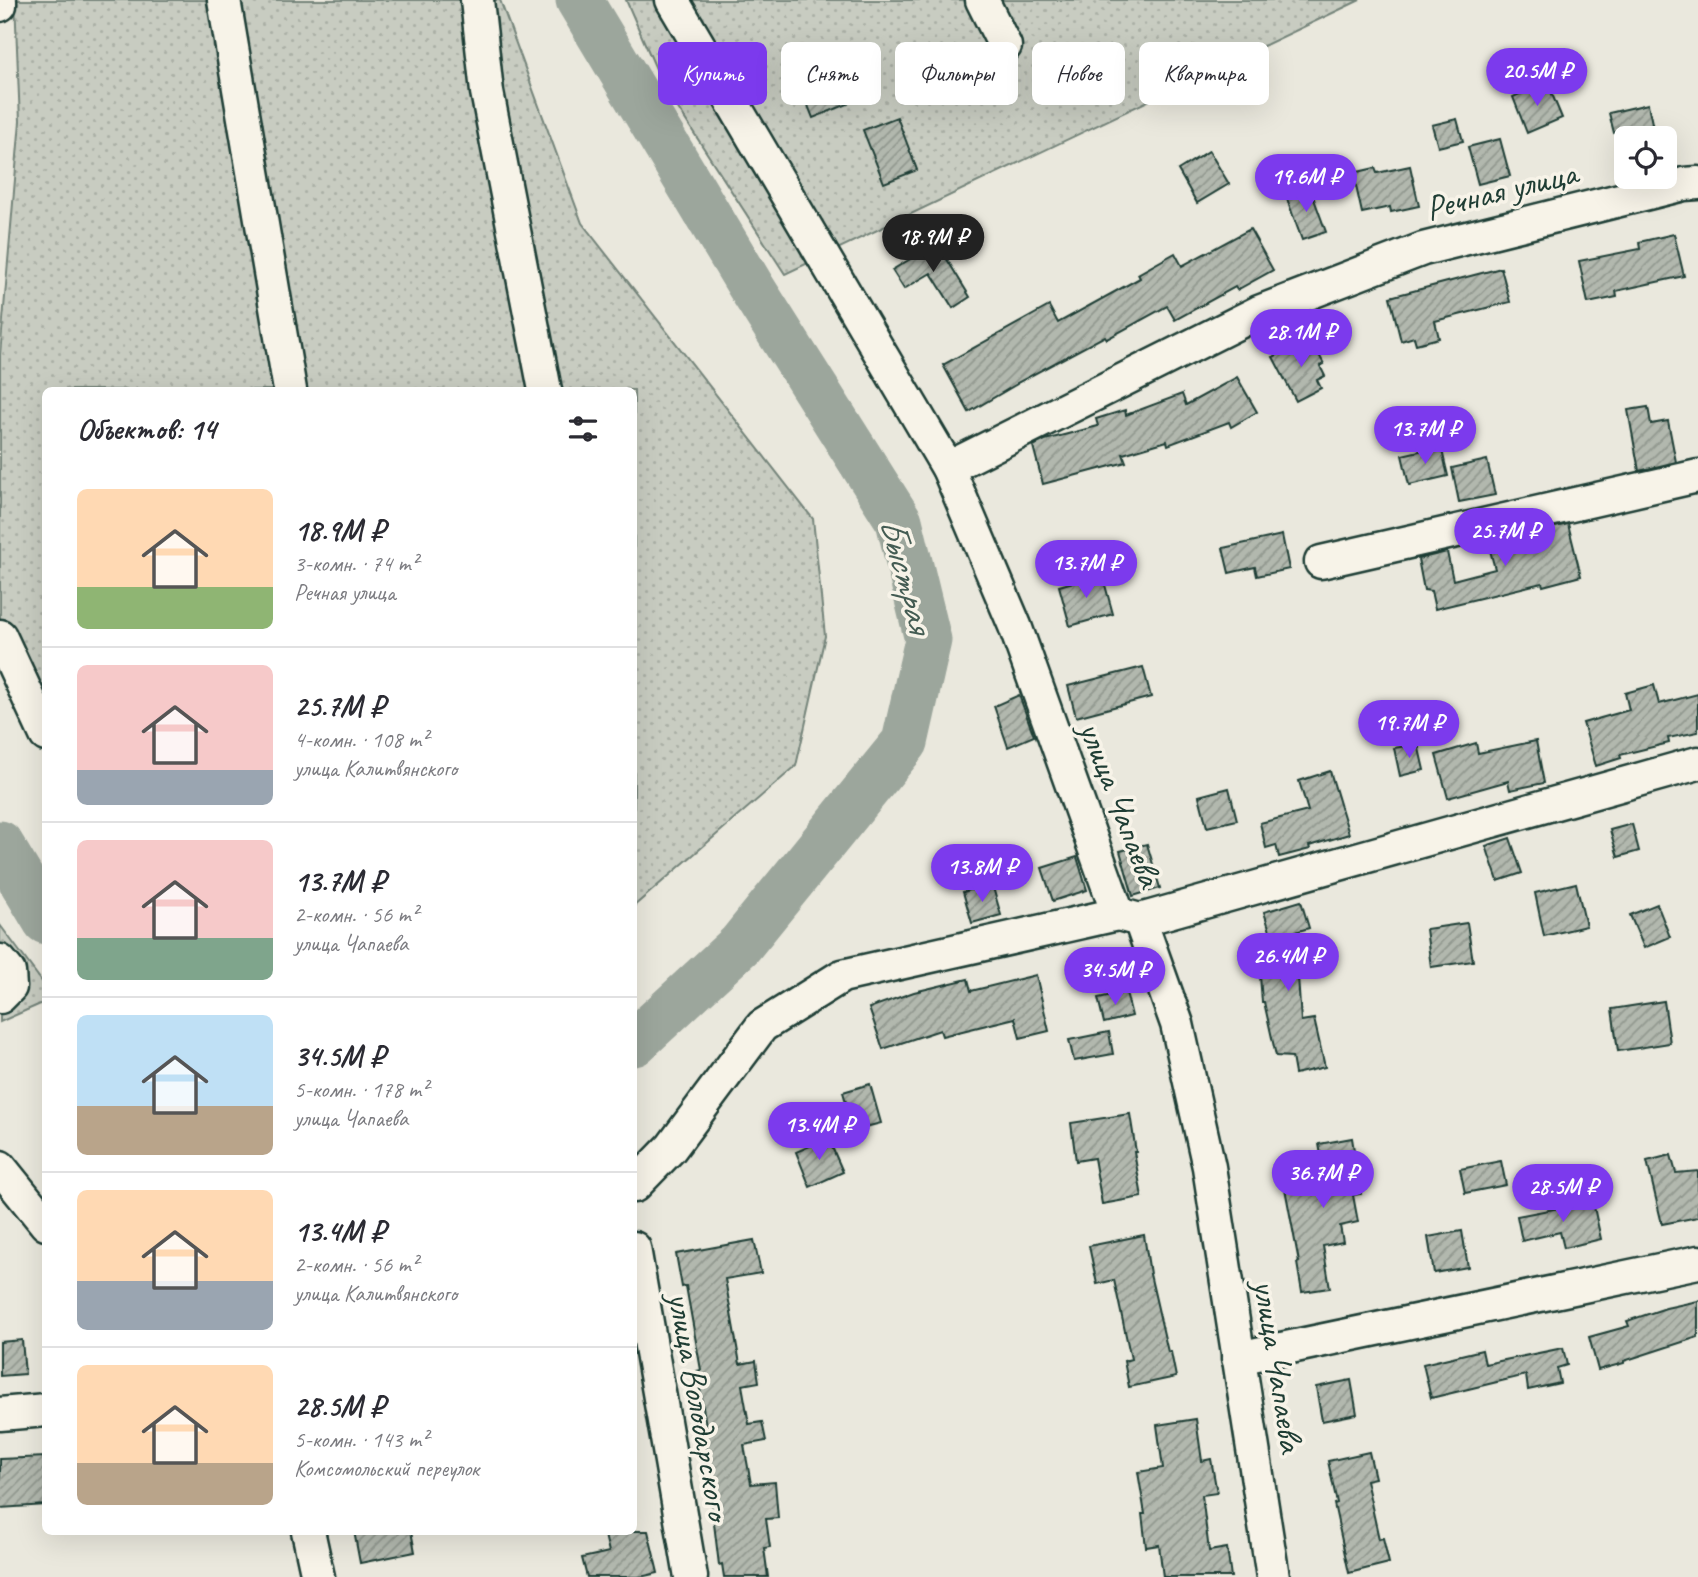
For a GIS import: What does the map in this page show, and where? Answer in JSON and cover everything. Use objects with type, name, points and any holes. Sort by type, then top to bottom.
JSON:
[{"type":"street","points":[[0,0],[0,5]]},
{"type":"street","points":[[224,0],[289,387]]},
{"type":"street","points":[[477,0],[487,93],[544,387]]},
{"type":"street","name":"улица Чапаева","points":[[672,0],[948,468],[1015,626],[1129,917],[1177,1024],[1209,1167],[1273,1577]]},
{"type":"street","points":[[982,0],[1003,42]]},
{"type":"street","name":"Речная улица","points":[[948,468],[1259,312],[1423,248],[1684,184],[1698,183]]},
{"type":"street","points":[[1321,562],[1698,476]]},
{"type":"street","points":[[0,636],[42,726]]},
{"type":"street","points":[[637,1183],[671,1148],[762,1026],[842,976],[1129,917],[1698,762]]},
{"type":"street","points":[[0,1167],[42,1219]]},
{"type":"street","points":[[1238,1358],[1698,1262]]},
{"type":"street","name":"улица Володарского","points":[[637,1265],[691,1577]]},
{"type":"street","points":[[0,1414],[42,1410]]},
{"type":"street","points":[[309,1535],[318,1577]]},
{"type":"shaded area","points":[[15,0],[500,0],[582,223],[813,519],[825,636],[796,766],[637,903],[637,387],[42,387],[42,750],[24,727],[0,664],[0,355],[20,121]]},
{"type":"shaded area","points":[[626,0],[1360,0],[1269,43],[1139,42],[1140,105],[785,274],[676,105],[767,105],[767,42],[658,42],[658,74]]},
{"type":"shaded area","points":[[0,925],[42,982],[42,1003],[0,1022]]},
{"type":"building","points":[[1547,82],[1562,118],[1527,133],[1513,97]]},
{"type":"building","points":[[1648,104],[1653,126],[1614,126],[1614,133],[1609,113]]},
{"type":"building","points":[[808,105],[846,105],[813,118]]},
{"type":"building","points":[[897,117],[917,170],[884,183],[863,130]]},
{"type":"building","points":[[1457,119],[1463,141],[1438,147],[1432,125]]},
{"type":"building","points":[[1500,139],[1510,176],[1478,184],[1468,147]]},
{"type":"building","points":[[1209,151],[1229,184],[1197,203],[1178,170]]},
{"type":"building","points":[[1410,166],[1419,206],[1391,212],[1390,207],[1362,213],[1353,173],[1375,168],[1377,173]]},
{"type":"building","points":[[1310,188],[1326,232],[1302,240],[1286,196]]},
{"type":"building","points":[[1250,229],[1273,270],[1237,290],[1235,287],[1175,320],[1167,306],[1017,383],[969,412],[943,365],[1049,306],[1058,323],[1140,278],[1138,274],[1175,253],[1182,266]]},
{"type":"building","points":[[1674,234],[1684,276],[1616,291],[1617,297],[1588,303],[1579,261],[1640,249],[1639,242]]},
{"type":"building","points":[[937,243],[970,297],[953,308],[931,273],[904,289],[892,270]]},
{"type":"building","points":[[1501,268],[1510,302],[1435,321],[1439,338],[1416,344],[1414,337],[1401,341],[1390,297]]},
{"type":"building","points":[[1310,338],[1324,364],[1320,366],[1325,376],[1317,380],[1321,388],[1296,401],[1273,357]]},
{"type":"building","points":[[1237,377],[1257,412],[1231,427],[1229,422],[1168,445],[1167,441],[1123,454],[1126,462],[1043,484],[1033,446],[1045,440],[1098,426],[1096,419],[1125,410],[1126,415],[1182,394],[1186,405]]},
{"type":"building","points":[[1648,407],[1651,424],[1668,421],[1676,462],[1639,471],[1628,410]]},
{"type":"building","points":[[1441,446],[1448,476],[1409,485],[1402,455]]},
{"type":"building","points":[[1487,460],[1495,495],[1459,502],[1452,468]]},
{"type":"building","points":[[1568,524],[1581,576],[1435,609],[1431,591],[1424,590],[1418,559],[1447,552],[1453,580],[1495,569],[1488,543]]},
{"type":"building","points":[[1282,535],[1289,569],[1257,576],[1255,567],[1229,573],[1223,548]]},
{"type":"building","points":[[1102,574],[1113,614],[1070,626],[1059,586]]},
{"type":"building","points":[[1143,667],[1151,697],[1076,717],[1068,686]]},
{"type":"building","points":[[1654,685],[1659,704],[1698,694],[1698,732],[1668,738],[1669,743],[1620,755],[1621,758],[1596,766],[1583,723],[1629,710],[1625,693]]},
{"type":"building","points":[[1019,695],[1034,736],[1008,747],[994,706]]},
{"type":"building","points":[[1536,741],[1544,783],[1510,790],[1508,781],[1448,798],[1436,755],[1476,743],[1478,753]]},
{"type":"building","points":[[1418,744],[1424,770],[1400,776],[1394,748]]},
{"type":"building","points":[[1330,771],[1349,834],[1279,857],[1276,845],[1266,848],[1260,823],[1308,811],[1299,781]]},
{"type":"building","points":[[1229,788],[1237,820],[1207,827],[1199,796]]},
{"type":"building","points":[[1632,824],[1639,851],[1618,857],[1610,830]]},
{"type":"building","points":[[1510,838],[1522,873],[1498,881],[1486,846]]},
{"type":"building","points":[[1147,844],[1160,888],[1133,896],[1120,851]]},
{"type":"building","points":[[1077,857],[1087,890],[1053,901],[1042,868]]},
{"type":"building","points":[[1576,883],[1586,926],[1544,936],[1535,893]]},
{"type":"building","points":[[992,884],[1001,915],[972,923],[963,892]]},
{"type":"building","points":[[1301,901],[1309,928],[1295,932],[1301,1021],[1314,1019],[1325,1067],[1295,1074],[1292,1057],[1276,1056],[1262,1002],[1259,962],[1279,960],[1264,912]]},
{"type":"building","points":[[1657,904],[1670,937],[1644,948],[1630,915]]},
{"type":"building","points":[[1467,923],[1473,961],[1431,967],[1426,929]]},
{"type":"building","points":[[1036,975],[1049,1031],[1020,1038],[1015,1018],[942,1036],[940,1030],[883,1049],[869,1008],[914,992],[968,979],[971,991]]},
{"type":"building","points":[[1126,992],[1132,1016],[1104,1023],[1098,998]]},
{"type":"building","points":[[1664,1001],[1670,1043],[1618,1051],[1612,1009]]},
{"type":"building","points":[[1109,1032],[1113,1054],[1074,1061],[1069,1040]]},
{"type":"building","points":[[870,1084],[881,1123],[854,1130],[843,1092]]},
{"type":"building","points":[[1130,1114],[1142,1197],[1102,1204],[1094,1158],[1076,1161],[1071,1123]]},
{"type":"building","points":[[828,1138],[843,1172],[810,1187],[796,1152]]},
{"type":"building","points":[[1352,1138],[1361,1194],[1353,1195],[1358,1222],[1340,1226],[1343,1242],[1323,1246],[1330,1288],[1302,1292],[1283,1178],[1324,1171],[1319,1144]]},
{"type":"building","points":[[1671,1155],[1676,1173],[1698,1171],[1698,1217],[1662,1224],[1647,1161]]},
{"type":"building","points":[[1501,1161],[1506,1185],[1465,1193],[1460,1169]]},
{"type":"building","points":[[1592,1198],[1601,1239],[1564,1248],[1560,1232],[1522,1241],[1517,1216],[1564,1207],[1563,1205]]},
{"type":"building","points":[[1462,1231],[1468,1267],[1434,1273],[1428,1237]]},
{"type":"building","points":[[1144,1235],[1150,1274],[1176,1377],[1129,1387],[1124,1361],[1131,1359],[1114,1280],[1097,1284],[1089,1246]]},
{"type":"building","points":[[754,1240],[761,1273],[725,1279],[740,1364],[756,1361],[759,1382],[742,1385],[749,1424],[762,1422],[766,1441],[744,1445],[751,1484],[775,1482],[778,1518],[766,1519],[770,1547],[764,1548],[768,1577],[724,1577],[722,1564],[719,1565],[711,1487],[714,1487],[697,1371],[701,1370],[686,1286],[682,1287],[676,1254]]},
{"type":"building","points":[[1698,1301],[1698,1337],[1598,1370],[1589,1337],[1629,1326],[1627,1321],[1666,1308]]},
{"type":"building","points":[[22,1340],[25,1374],[0,1376],[0,1342]]},
{"type":"building","points":[[1563,1348],[1567,1365],[1557,1368],[1560,1383],[1528,1390],[1526,1375],[1431,1398],[1423,1364],[1482,1350],[1485,1364]]},
{"type":"building","points":[[1351,1380],[1357,1414],[1322,1421],[1316,1387]]},
{"type":"building","points":[[1196,1419],[1202,1461],[1211,1459],[1217,1493],[1202,1495],[1209,1551],[1227,1548],[1231,1577],[1163,1577],[1159,1545],[1146,1547],[1142,1514],[1145,1514],[1138,1472],[1163,1468],[1157,1425]]},
{"type":"building","points":[[1369,1452],[1375,1478],[1366,1480],[1379,1539],[1383,1538],[1389,1563],[1349,1573],[1328,1461]]},
{"type":"building","points":[[42,1457],[42,1505],[0,1508],[0,1459]]},
{"type":"building","points":[[637,1531],[648,1531],[658,1573],[640,1577],[587,1577],[582,1558],[609,1552],[605,1535],[637,1535]]},
{"type":"building","points":[[355,1535],[412,1535],[415,1552],[360,1563]]},
{"type":"waterway","name":"Быстрая","points":[[579,0],[753,290],[899,521],[928,640],[905,742],[740,945],[637,1040]]},
{"type":"waterway","name":"Быстрая","points":[[0,844],[42,914]]}]
